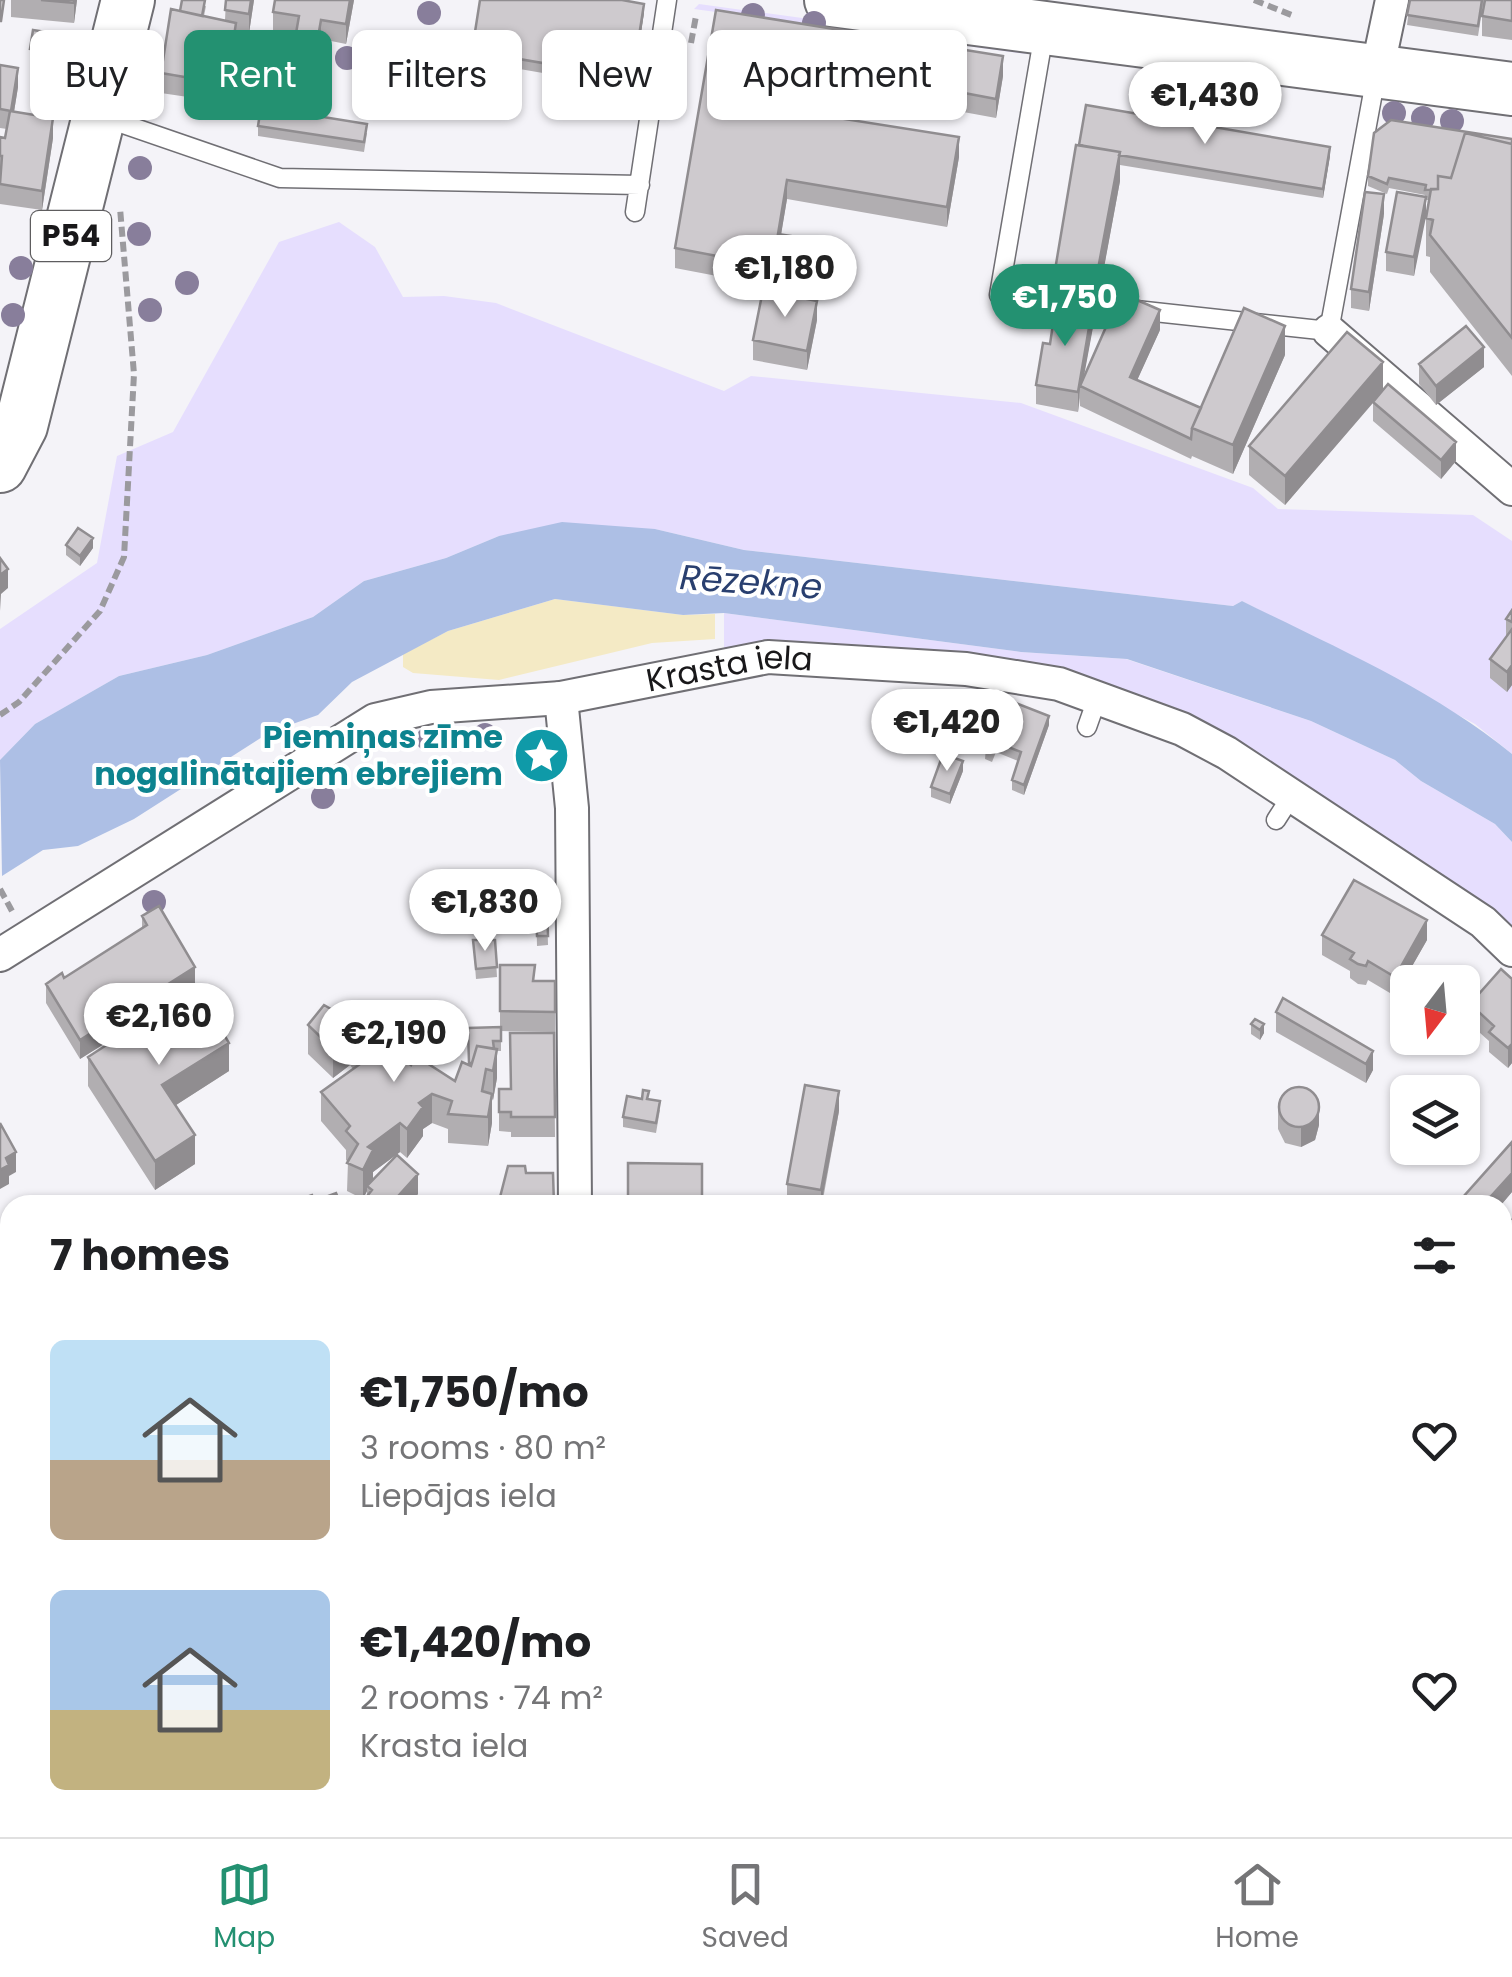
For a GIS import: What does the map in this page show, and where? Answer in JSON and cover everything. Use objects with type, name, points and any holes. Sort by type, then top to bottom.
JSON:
[{"type":"main road","name":"P54","points":[[121,30],[128,0]]},
{"type":"main road","points":[[831,0],[1027,17],[1512,89]]},
{"type":"main road","name":"P54","points":[[0,466],[22,426],[101,120]]},
{"type":"street","points":[[1376,71],[1392,0]]},
{"type":"street","points":[[1329,331],[1512,489]]},
{"type":"street","name":"Krasta iela","points":[[0,955],[375,720],[431,707],[561,698],[768,657],[966,669],[1059,684],[1182,729],[1284,808],[1484,922],[1512,950]]},
{"type":"street","points":[[561,698],[572,808],[575,1195]]},
{"type":"lane","points":[[635,212],[666,0]]},
{"type":"lane","points":[[1000,295],[1027,17]]},
{"type":"lane","points":[[1115,308],[1329,331],[1376,71]]},
{"type":"lane","points":[[111,120],[280,178],[640,185]]},
{"type":"lane","points":[[1088,727],[1098,696]]},
{"type":"path","points":[[1254,0],[1295,16]]},
{"type":"path","points":[[691,44],[696,16]]},
{"type":"path","points":[[0,716],[19,702],[100,611],[124,557],[134,374],[119,196]]},
{"type":"shaded area","points":[[699,4],[889,30],[849,30],[694,9]]},
{"type":"shaded area","points":[[967,41],[1021,48],[1026,54],[967,46]]},
{"type":"shaded area","points":[[339,222],[375,247],[403,297],[444,296],[496,303],[724,391],[751,376],[1021,403],[1253,488],[1278,509],[1473,515],[1512,541],[1512,754],[1475,724],[1242,601],[1233,606],[744,550],[655,529],[499,536],[446,558],[364,581],[313,617],[207,655],[119,676],[35,724],[0,760],[0,629],[97,563],[117,456],[173,432],[279,242]]},
{"type":"shaded area","points":[[724,613],[1021,652],[1126,659],[1311,721],[1395,760],[1421,781],[1495,824],[1512,842],[1512,930],[1455,883],[1220,733],[880,651],[781,641],[724,649]]},
{"type":"sand","points":[[555,599],[683,615],[715,614],[715,639],[652,643],[499,680],[413,673],[403,667],[403,654],[448,631]]},
{"type":"water","name":"Rēzekne","points":[[562,522],[655,529],[744,550],[1233,606],[1242,601],[1415,689],[1512,754],[1512,842],[1495,824],[1421,781],[1395,760],[1311,721],[1127,659],[1021,652],[724,613],[683,615],[555,599],[448,631],[352,682],[318,715],[270,732],[134,819],[78,846],[43,850],[2,876],[0,760],[35,724],[119,676],[207,655],[313,617],[364,581],[446,558],[499,536]]},
{"type":"building","points":[[182,0],[205,0],[202,16],[180,11]]},
{"type":"building","points":[[226,0],[251,0],[249,14],[225,10]]},
{"type":"building","points":[[275,0],[350,0],[346,24],[321,20],[319,30],[297,30],[299,16],[273,12]]},
{"type":"building","points":[[480,0],[622,0],[644,4],[640,30],[542,30],[542,63],[522,60],[522,30],[475,30]]},
{"type":"building","points":[[1410,0],[1482,0],[1478,26],[1407,15]]},
{"type":"building","points":[[1485,0],[1512,0],[1512,21],[1482,16]]},
{"type":"building","points":[[171,9],[236,23],[235,30],[184,30],[184,77],[164,74]]},
{"type":"building","points":[[716,10],[841,30],[713,30]]},
{"type":"building","points":[[967,50],[1003,56],[996,99],[967,94]]},
{"type":"building","points":[[707,62],[707,120],[851,120],[959,137],[947,207],[787,180],[778,234],[791,236],[785,269],[675,248]]},
{"type":"building","points":[[0,65],[18,68],[11,111],[0,109]]},
{"type":"building","points":[[1086,105],[1330,147],[1323,189],[1079,145]]},
{"type":"building","points":[[10,111],[30,114],[30,120],[53,120],[42,191],[0,184],[0,137],[5,138]]},
{"type":"building","points":[[332,118],[367,124],[364,142],[258,126],[259,120]]},
{"type":"building","points":[[1391,120],[1512,139],[1512,144],[1465,133],[1451,178],[1438,176],[1438,189],[1425,190],[1426,185],[1389,178],[1387,184],[1368,176],[1374,133]]},
{"type":"building","points":[[1465,133],[1512,144],[1512,338],[1430,235],[1433,220],[1426,218],[1431,189],[1438,189],[1438,176],[1451,178]]},
{"type":"building","points":[[1076,145],[1120,152],[1092,301],[1051,294]]},
{"type":"building","points":[[1365,192],[1384,194],[1369,292],[1351,289]]},
{"type":"building","points":[[1397,192],[1426,197],[1414,257],[1386,252]]},
{"type":"building","points":[[763,290],[817,301],[807,351],[753,340]]},
{"type":"building","points":[[1121,293],[1160,310],[1130,377],[1201,408],[1191,439],[1080,386]]},
{"type":"building","points":[[1056,304],[1092,310],[1078,392],[1036,385],[1043,343],[1050,344]]},
{"type":"building","points":[[1244,308],[1285,326],[1233,445],[1192,428]]},
{"type":"building","points":[[1466,326],[1484,347],[1436,386],[1419,364]]},
{"type":"building","points":[[1347,332],[1383,362],[1285,476],[1249,446]]},
{"type":"building","points":[[1388,384],[1456,442],[1441,460],[1373,402]]},
{"type":"building","points":[[78,528],[93,538],[80,556],[66,545]]},
{"type":"building","points":[[0,558],[8,569],[0,575]]},
{"type":"building","points":[[1512,629],[1512,665],[1507,672],[1490,659]]},
{"type":"building","points":[[998,696],[1049,716],[1024,785],[1012,780],[1021,752],[996,742],[992,752],[985,749],[990,739],[972,732],[984,698],[996,702]]},
{"type":"building","points":[[943,754],[963,761],[950,794],[931,787]]},
{"type":"building","points":[[1354,880],[1427,920],[1402,965],[1390,965],[1390,974],[1368,961],[1366,966],[1358,964],[1350,959],[1354,953],[1322,935]]},
{"type":"building","points":[[159,906],[195,967],[80,1040],[46,984],[62,973],[64,978],[147,925],[142,916]]},
{"type":"building","points":[[536,906],[547,906],[548,936],[537,936]]},
{"type":"building","points":[[473,940],[495,940],[497,967],[476,969]]},
{"type":"building","points":[[500,965],[535,965],[533,981],[555,981],[555,1012],[500,1011]]},
{"type":"building","points":[[1501,969],[1512,979],[1512,1044],[1508,1048],[1489,1032],[1494,1026],[1480,1013],[1480,993]]},
{"type":"building","points":[[196,987],[229,1043],[162,1085],[195,1135],[155,1161],[88,1057]]},
{"type":"building","points":[[1283,998],[1373,1051],[1366,1064],[1276,1012]]},
{"type":"building","points":[[324,1005],[355,1023],[363,1035],[377,1026],[397,1054],[411,1065],[416,1056],[455,1081],[462,1062],[471,1066],[477,1046],[497,1049],[493,1071],[486,1069],[482,1091],[492,1094],[488,1117],[448,1114],[452,1101],[432,1094],[419,1103],[423,1107],[407,1129],[400,1123],[368,1147],[373,1150],[363,1170],[347,1163],[358,1144],[346,1131],[350,1126],[321,1092],[367,1059],[350,1036],[333,1049],[308,1025]]},
{"type":"building","points":[[1255,1019],[1264,1024],[1260,1030],[1251,1024]]},
{"type":"building","points":[[501,1027],[501,1041],[493,1041],[494,1049],[477,1046],[469,1063],[468,1028]]},
{"type":"building","points":[[510,1033],[554,1033],[555,1117],[511,1117],[511,1112],[499,1112],[499,1089],[511,1089]]},
{"type":"building","points":[[805,1085],[839,1091],[821,1190],[787,1184]]},
{"type":"building","points":[[1299,1087],[1313,1093],[1319,1107],[1313,1121],[1299,1127],[1285,1121],[1279,1107],[1285,1093]]},
{"type":"building","points":[[643,1090],[649,1091],[647,1099],[660,1101],[656,1123],[623,1117],[627,1096],[642,1099]]},
{"type":"building","points":[[0,1123],[16,1152],[6,1158],[9,1165],[0,1170]]},
{"type":"building","points":[[1512,1142],[1512,1173],[1492,1195],[1465,1195]]},
{"type":"building","points":[[397,1155],[418,1174],[399,1195],[368,1195],[372,1190],[367,1186]]},
{"type":"building","points":[[628,1163],[702,1164],[702,1195],[628,1195]]},
{"type":"building","points":[[508,1166],[525,1166],[526,1173],[553,1173],[554,1195],[501,1195]]},
{"type":"place","name":"Piemiņas zīme nogalinātajiem ebrejiem","points":[[542,755]]}]
